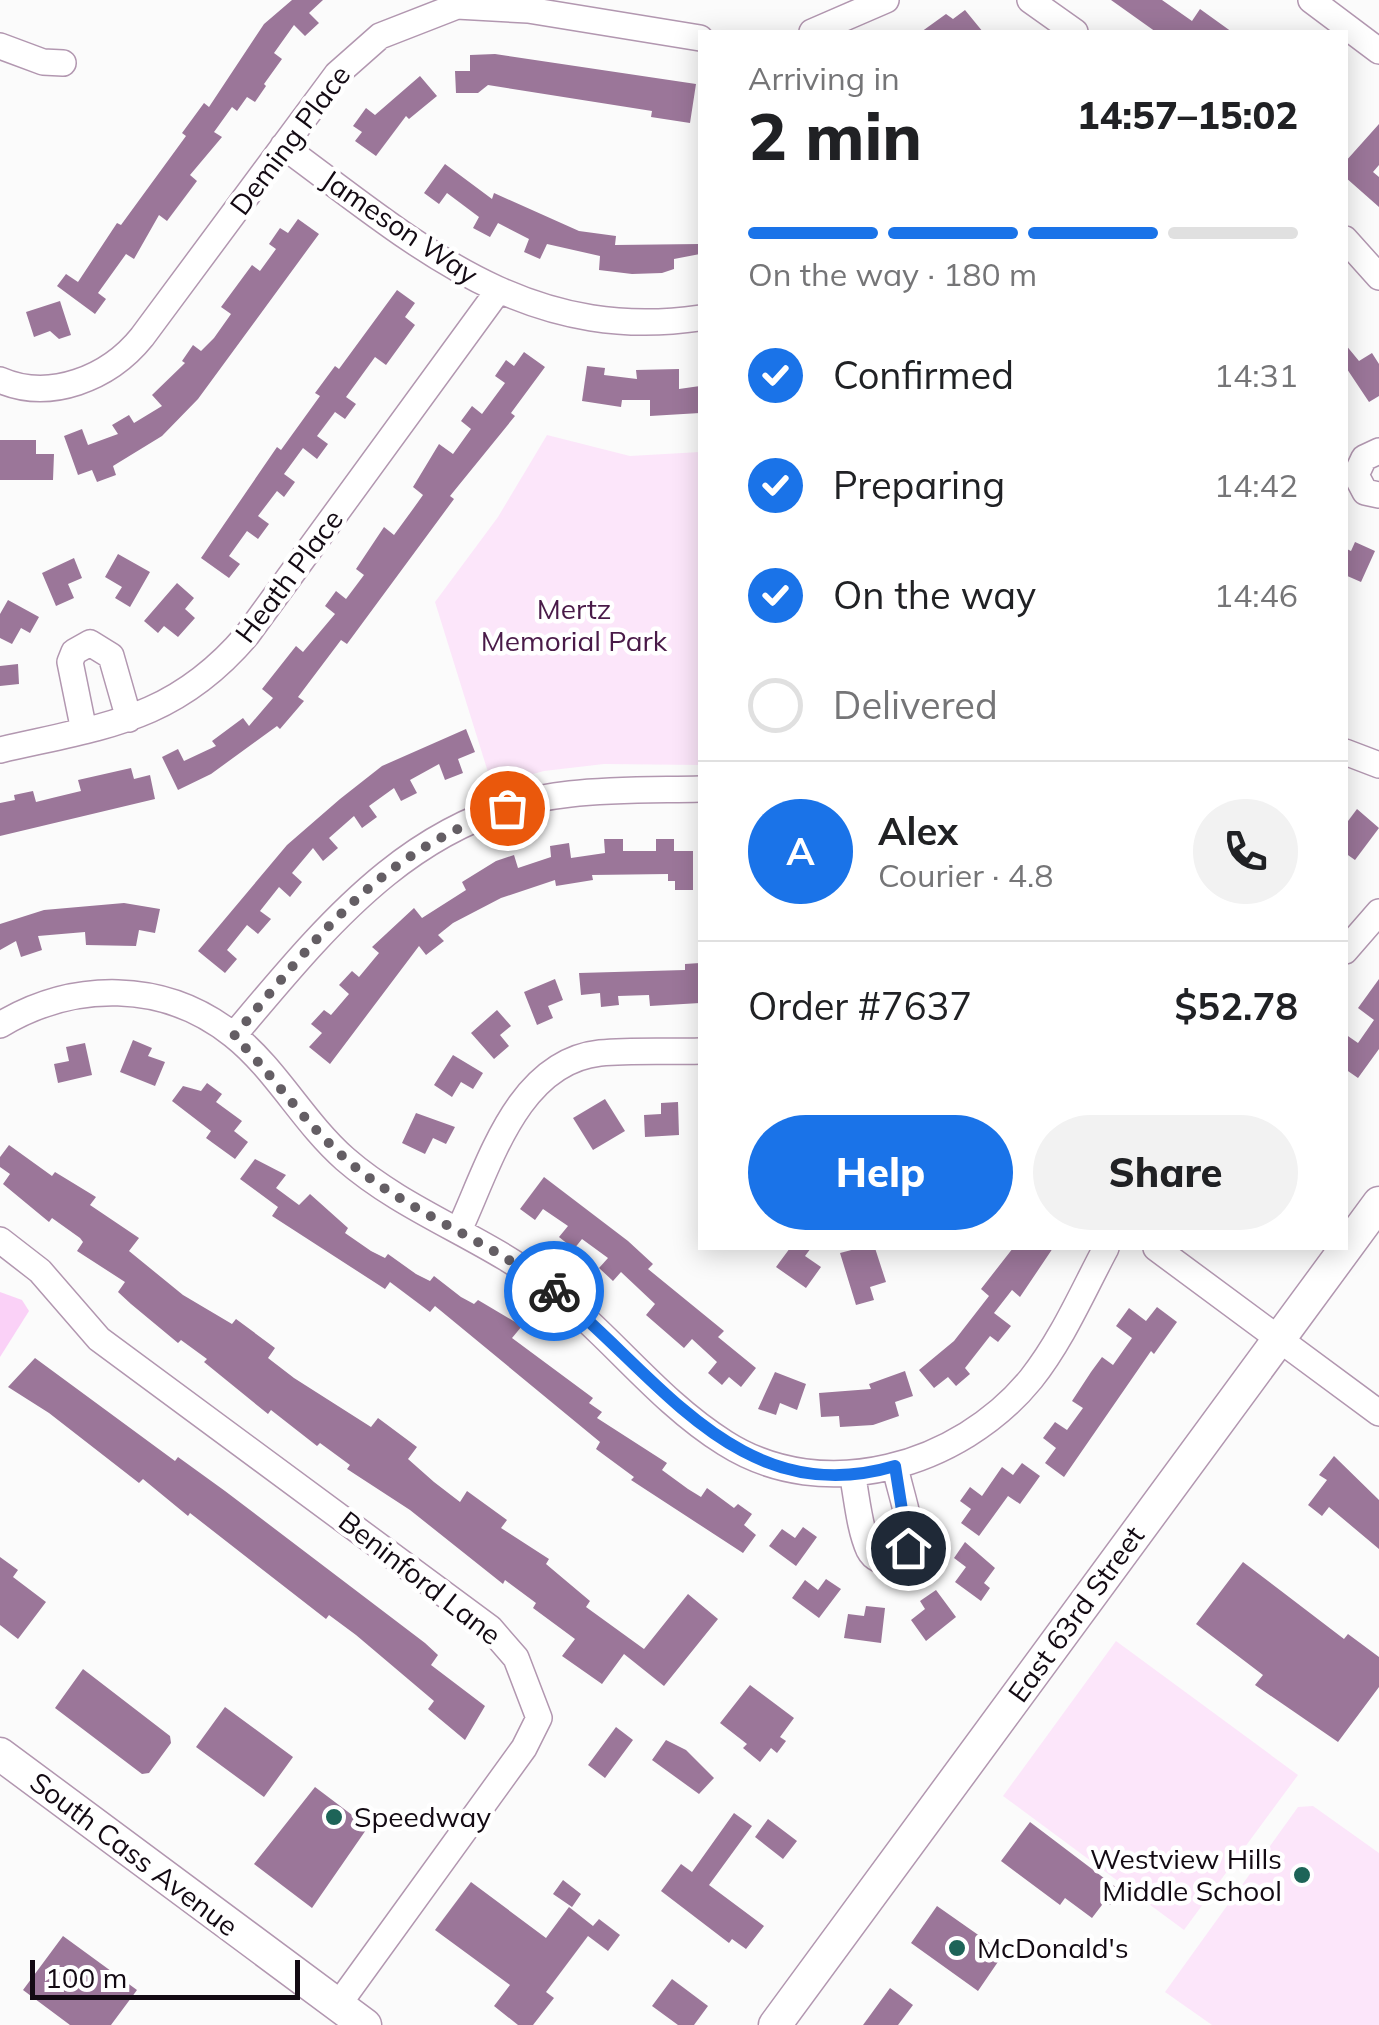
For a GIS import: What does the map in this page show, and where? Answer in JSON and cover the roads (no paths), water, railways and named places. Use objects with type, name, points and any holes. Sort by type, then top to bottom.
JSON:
[{"type":"main road","name":"East 63rd Street","points":[[1348,1245],[1379,1203]]},
{"type":"main road","name":"East 63rd Street","points":[[774,2025],[1344,1250]]},
{"type":"main road","name":"South Cass Avenue","points":[[0,1754],[365,2025]]},
{"type":"street","points":[[817,30],[886,0]]},
{"type":"street","points":[[1030,0],[1071,30]]},
{"type":"street","points":[[1311,0],[1379,51]]},
{"type":"street","name":"Deming Place","points":[[0,380],[55,389],[92,376],[120,360],[142,337],[356,54],[403,24],[457,6],[528,10],[698,38]]},
{"type":"street","points":[[0,46],[30,59],[63,63]]},
{"type":"street","name":"Jameson Way","points":[[283,146],[450,268],[498,291],[597,318],[636,322],[698,318]]},
{"type":"street","points":[[1348,242],[1379,278]]},
{"type":"street","name":"Heath Place","points":[[0,750],[129,720],[170,703],[232,652],[498,291]]},
{"type":"street","points":[[1379,451],[1364,458],[1356,475],[1360,488],[1379,495]]},
{"type":"street","points":[[84,731],[70,662],[74,652],[90,643],[111,656],[129,720]]},
{"type":"street","points":[[1348,753],[1379,765]]},
{"type":"street","points":[[234,1036],[341,911],[381,874],[430,841],[507,808],[568,794],[698,790]]},
{"type":"street","points":[[1348,948],[1379,912]]},
{"type":"street","points":[[0,1026],[58,998],[113,992],[183,1006],[234,1036],[342,1157],[388,1191],[527,1270],[559,1295],[701,1428],[728,1446],[792,1470],[852,1473],[895,1466],[974,1431],[1018,1393],[1046,1358],[1105,1250]]},
{"type":"street","points":[[458,1230],[517,1108],[544,1078],[574,1060],[599,1054],[698,1051]]},
{"type":"street","name":"Beninford Lane","points":[[0,1240],[40,1271],[100,1339],[490,1628],[520,1666],[539,1718],[524,1748],[338,2005]]},
{"type":"street","points":[[1159,1250],[1379,1413]]},
{"type":"street","points":[[852,1473],[870,1551],[880,1560],[893,1561],[905,1554],[910,1542],[895,1466]]},
{"type":"place","name":"Speedway","points":[[334,1817]]},
{"type":"place","name":"Westview Hills Middle School","points":[[1302,1875]]},
{"type":"place","name":"McDonald's","points":[[957,1948]]},
{"type":"park label","name":"Mertz Memorial Park","points":[[574,625]]}]
